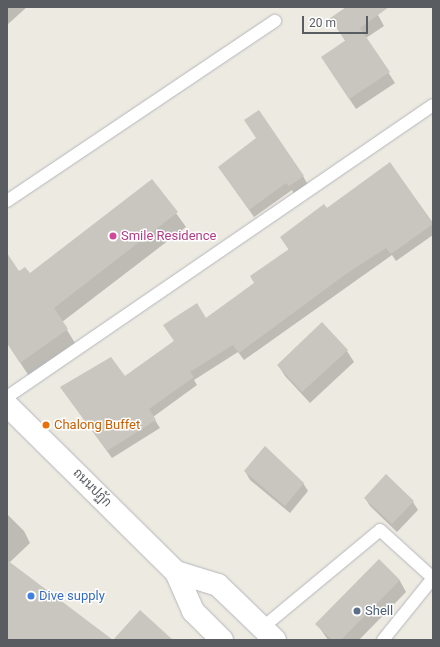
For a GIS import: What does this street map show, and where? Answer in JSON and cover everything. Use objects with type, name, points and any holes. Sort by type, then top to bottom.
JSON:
[{"type":"main road","name":"ถนนปฏัก","points":[[7,405],[176,572],[193,611],[222,640]]},
{"type":"main road","name":"ถนนปฏัก","points":[[176,572],[218,585],[269,634]]},
{"type":"lane","points":[[7,201],[275,21]]},
{"type":"lane","points":[[7,397],[433,105]]},
{"type":"lane","points":[[269,634],[380,530],[433,578],[383,640]]},
{"type":"building","points":[[346,7],[389,7],[360,28],[390,72],[349,99],[321,57],[346,40],[329,19]]},
{"type":"building","points":[[259,110],[304,176],[289,186],[286,183],[249,210],[218,167],[256,138],[244,120]]},
{"type":"building","points":[[390,162],[433,224],[391,254],[386,248],[346,274],[239,353],[233,345],[190,372],[194,377],[149,409],[156,420],[107,451],[60,387],[111,357],[125,376],[174,341],[163,325],[197,303],[206,318],[254,283],[250,276],[289,249],[280,237],[324,204],[327,208]]},
{"type":"building","points":[[152,179],[178,212],[54,308],[68,329],[20,363],[7,343],[7,253],[19,271],[25,267],[30,273]]},
{"type":"building","points":[[322,322],[348,350],[302,392],[277,365]]},
{"type":"building","points":[[265,446],[304,483],[285,506],[244,471]]},
{"type":"building","points":[[386,474],[414,501],[392,524],[364,498]]},
{"type":"building","points":[[379,559],[400,580],[341,640],[332,640],[315,624]]},
{"type":"building","name":"Dive supply","points":[[7,560],[113,640],[7,640]]},
{"type":"building","points":[[140,610],[173,640],[113,640]]},
{"type":"place","name":"Smile Residence","points":[[113,236]]},
{"type":"place","name":"Chalong Buffet","points":[[46,425]]},
{"type":"place","name":"Dive supply","points":[[31,596]]},
{"type":"place","name":"Shell","points":[[357,611]]}]
